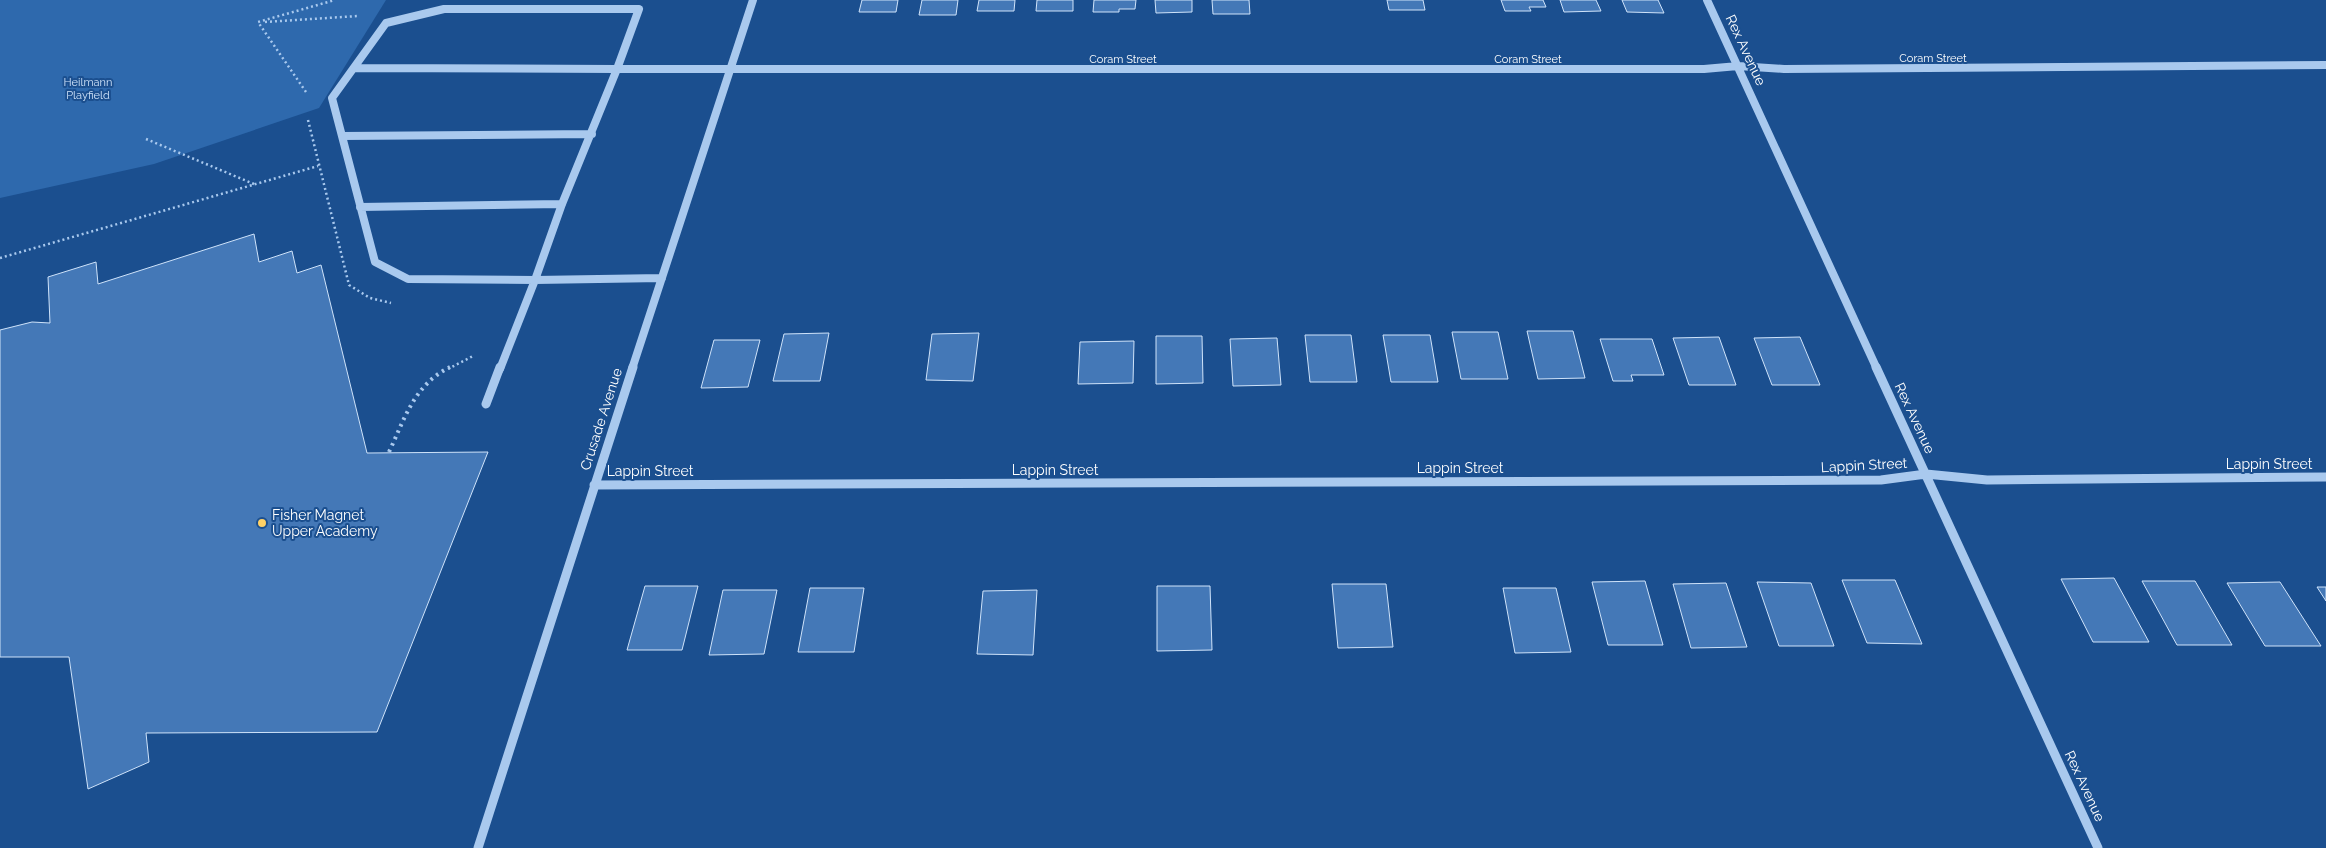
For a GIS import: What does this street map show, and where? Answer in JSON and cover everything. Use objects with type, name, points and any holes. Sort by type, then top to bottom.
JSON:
[{"type":"street","name":"Crusade Avenue","points":[[478,848],[594,485],[753,0]]},
{"type":"street","name":"Rex Avenue","points":[[1708,0],[2098,848]]},
{"type":"street","points":[[486,404],[535,280],[562,204],[592,134],[639,9],[444,8],[386,23],[332,98],[375,262],[408,279],[535,280],[662,278]]},
{"type":"street","name":"Coram Street","points":[[354,68],[1704,69],[1738,66],[1784,69],[2326,66]]},
{"type":"street","points":[[342,136],[592,134]]},
{"type":"street","points":[[360,207],[562,204]]},
{"type":"street","name":"Lappin Street","points":[[594,485],[1871,480],[1926,474],[1987,480],[2326,477]]},
{"type":"path","points":[[258,22],[366,16]]},
{"type":"path","points":[[146,140],[255,184]]},
{"type":"path","points":[[0,258],[318,166]]},
{"type":"green space","name":"Heilmann Playfield","points":[[0,0],[386,0],[319,108],[154,164],[0,198]]},
{"type":"building","points":[[862,0],[898,0],[896,12],[859,12]]},
{"type":"building","points":[[922,0],[958,0],[956,15],[919,15]]},
{"type":"building","points":[[979,0],[1015,0],[1014,11],[977,11]]},
{"type":"building","points":[[1037,0],[1073,0],[1073,11],[1036,11]]},
{"type":"building","points":[[1094,0],[1136,0],[1135,9],[1119,9],[1119,12],[1093,12]]},
{"type":"building","points":[[1155,0],[1192,0],[1192,12],[1156,13]]},
{"type":"building","points":[[1212,0],[1249,0],[1250,14],[1213,14]]},
{"type":"building","points":[[1387,0],[1423,0],[1425,10],[1389,10]]},
{"type":"building","points":[[1501,0],[1543,0],[1546,7],[1529,7],[1531,11],[1505,11]]},
{"type":"building","points":[[1560,0],[1596,0],[1601,11],[1564,12]]},
{"type":"building","points":[[1622,0],[1658,0],[1664,13],[1627,12]]},
{"type":"building","points":[[254,234],[259,262],[292,251],[297,273],[321,265],[367,453],[488,452],[377,732],[146,733],[149,762],[88,789],[69,657],[0,657],[0,330],[32,322],[50,323],[48,277],[96,262],[98,284]]},
{"type":"building","points":[[1527,331],[1573,331],[1585,378],[1538,379]]},
{"type":"building","points":[[1452,332],[1498,332],[1508,379],[1461,379]]},
{"type":"building","points":[[829,333],[820,381],[773,381],[784,334]]},
{"type":"building","points":[[979,333],[973,381],[926,380],[932,334]]},
{"type":"building","points":[[1305,335],[1351,335],[1357,382],[1310,382]]},
{"type":"building","points":[[1383,335],[1430,335],[1438,382],[1391,382]]},
{"type":"building","points":[[1156,336],[1202,336],[1203,383],[1156,384]]},
{"type":"building","points":[[1719,337],[1736,385],[1689,385],[1673,338]]},
{"type":"building","points":[[1800,337],[1820,385],[1772,385],[1754,338]]},
{"type":"building","points":[[1277,338],[1281,385],[1233,386],[1230,339]]},
{"type":"building","points":[[1600,339],[1652,339],[1664,375],[1631,375],[1633,381],[1613,381]]},
{"type":"building","points":[[714,340],[760,340],[748,387],[701,388]]},
{"type":"building","points":[[1134,341],[1133,383],[1078,384],[1080,342]]},
{"type":"building","points":[[2114,578],[2149,642],[2093,642],[2061,579]]},
{"type":"building","points":[[1842,580],[1895,580],[1922,644],[1867,643]]},
{"type":"building","points":[[1645,581],[1663,645],[1608,645],[1592,582]]},
{"type":"building","points":[[2142,581],[2195,581],[2232,645],[2177,645]]},
{"type":"building","points":[[1757,582],[1811,583],[1834,646],[1779,646]]},
{"type":"building","points":[[2280,582],[2321,646],[2265,646],[2227,583]]},
{"type":"building","points":[[1726,583],[1747,647],[1691,648],[1673,584]]},
{"type":"building","points":[[1332,584],[1386,584],[1393,647],[1338,648]]},
{"type":"building","points":[[645,586],[698,586],[682,650],[627,650]]},
{"type":"building","points":[[1157,586],[1210,586],[1212,650],[1157,651]]},
{"type":"building","points":[[2317,587],[2326,587],[2326,601]]},
{"type":"building","points":[[810,588],[864,588],[854,652],[798,652]]},
{"type":"building","points":[[1503,588],[1556,588],[1571,652],[1515,653]]},
{"type":"building","points":[[723,590],[777,590],[764,654],[709,655]]},
{"type":"building","points":[[1037,590],[1033,655],[977,654],[983,591]]},
{"type":"place","name":"Fisher Magnet Upper Academy","points":[[262,523]]}]
